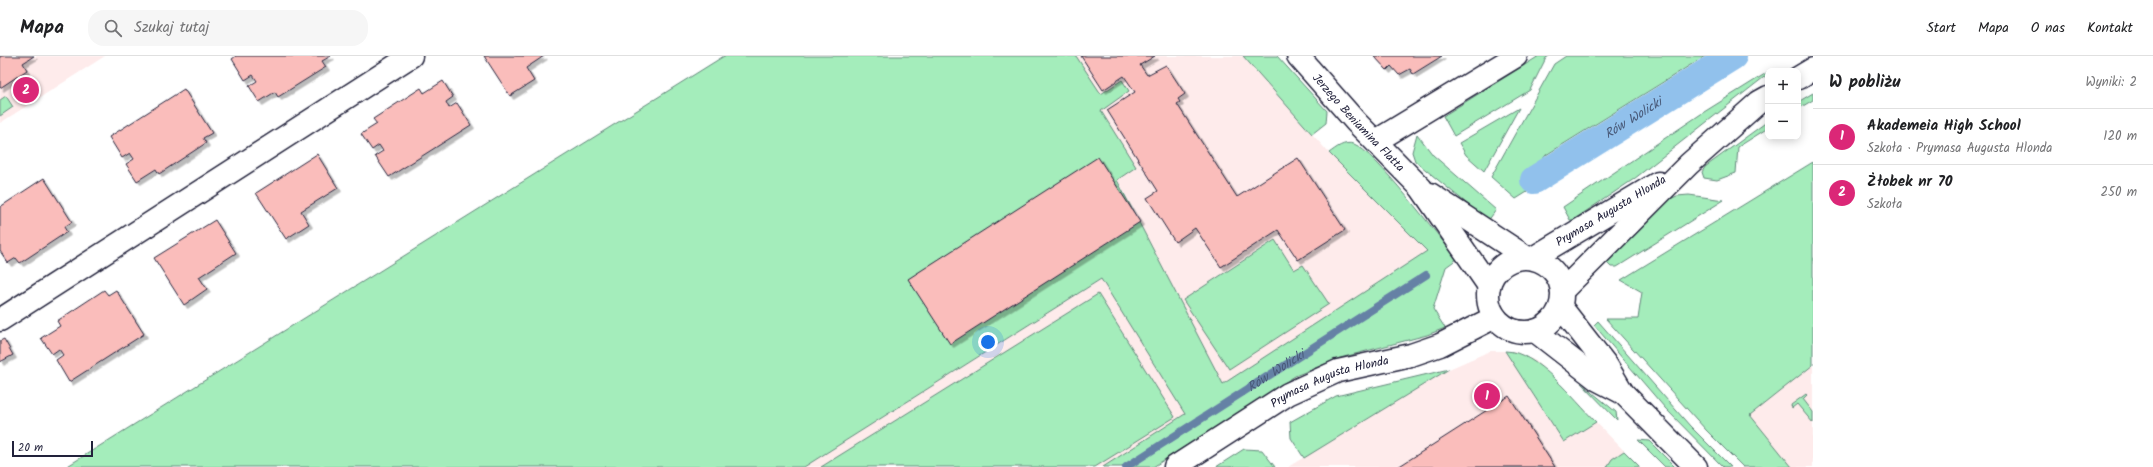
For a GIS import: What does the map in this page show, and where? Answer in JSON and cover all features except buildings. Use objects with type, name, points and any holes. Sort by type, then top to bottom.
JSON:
[{"type":"street","points":[[0,320],[411,56]]},
{"type":"street","name":"Jerzego Beniamina Flatta","points":[[1298,56],[1421,188],[1489,286]]},
{"type":"street","points":[[1376,141],[1516,56]]},
{"type":"street","points":[[1801,76],[1813,69]]},
{"type":"street","name":"Prymasa Augusta Hlonda","points":[[1562,299],[1689,164],[1765,98]]},
{"type":"street","name":"Prymasa Augusta Hlonda","points":[[1530,258],[1689,164]]},
{"type":"street","name":"Jerzego Beniamina Flatta","points":[[1421,188],[1530,258]]},
{"type":"street","points":[[1562,299],[1551,322],[1535,331],[1524,332],[1513,330],[1503,325],[1495,317],[1490,307],[1488,297],[1489,286],[1494,274],[1502,265],[1514,259],[1530,258],[1544,263],[1553,270],[1560,280],[1562,299],[1607,366],[1623,393],[1696,467]]},
{"type":"street","name":"Prymasa Augusta Hlonda","points":[[1175,467],[1288,394],[1338,372],[1411,355],[1440,345],[1495,317]]},
{"type":"street","points":[[1535,331],[1598,380],[1623,393]]},
{"type":"shaded area","points":[[0,56],[105,56],[0,123]]},
{"type":"shaded area","points":[[1053,56],[1243,56],[1329,153],[1427,251],[1223,384],[1185,414],[1103,467],[804,467],[1151,248],[1140,222]]},
{"type":"shaded area","points":[[1490,351],[1514,351],[1536,361],[1640,467],[1288,467],[1449,369]]},
{"type":"shaded area","points":[[1813,352],[1813,467],[1759,467],[1713,421]]},
{"type":"green space","points":[[724,56],[1076,56],[1101,94],[1122,80],[1129,91],[1101,111],[1136,167],[1117,180],[1223,384],[1427,251],[1329,153],[1344,144],[1354,144],[1363,150],[1391,178],[1457,259],[1446,267],[1433,309],[1445,328],[1427,335],[1340,358],[1295,376],[1153,467],[1103,467],[1185,414],[1101,279],[804,467],[66,467]]},
{"type":"green space","points":[[1243,56],[1277,56],[1327,111],[1326,123],[1312,134]]},
{"type":"green space","points":[[1539,56],[1549,56],[1546,58],[1530,90],[1454,136],[1443,116]]},
{"type":"green space","points":[[1566,56],[1705,56],[1546,155],[1526,180],[1532,189],[1516,199],[1491,177],[1554,64]]},
{"type":"green space","points":[[1765,74],[1765,76],[1634,179],[1573,220],[1570,220],[1563,207],[1704,112]]},
{"type":"green space","points":[[1813,93],[1813,100],[1801,107],[1801,100]]},
{"type":"green space","points":[[6,96],[13,107],[0,116],[0,100]]},
{"type":"green space","points":[[1519,108],[1484,171],[1466,155],[1459,143]]},
{"type":"green space","points":[[1765,123],[1765,130],[1738,147],[1736,173],[1717,180],[1704,178],[1702,172],[1705,167]]},
{"type":"green space","points":[[1417,134],[1433,155],[1496,210],[1488,221],[1415,161],[1412,152]]},
{"type":"green space","points":[[1813,162],[1813,365],[1750,415],[1792,467],[1743,467],[1706,430],[1606,319],[1638,319],[1642,292],[1621,280]]},
{"type":"green space","points":[[1689,195],[1724,200],[1617,267],[1611,267],[1605,261],[1642,228],[1670,199],[1677,196]]},
{"type":"green space","points":[[1275,240],[1294,270],[1303,265],[1329,304],[1229,369],[1183,300]]},
{"type":"green space","points":[[1098,294],[1175,417],[1095,467],[821,467]]},
{"type":"green space","points":[[1598,321],[1690,426],[1731,467],[1723,467],[1665,408],[1594,325]]},
{"type":"green space","points":[[1505,351],[1517,353],[1530,359],[1542,368],[1566,390],[1596,422],[1564,442]]},
{"type":"green space","points":[[1449,369],[1304,458],[1291,438],[1290,422],[1336,396]]},
{"type":"green space","points":[[1581,383],[1616,412],[1617,420]]},
{"type":"green space","points":[[1806,394],[1807,395],[1803,399],[1813,412],[1813,423],[1797,404],[1792,408],[1791,405]]},
{"type":"green space","points":[[1638,440],[1649,441],[1675,467],[1665,467]]},
{"type":"green space","points":[[1244,449],[1262,450],[1275,467],[1216,467]]},
{"type":"green space","points":[[1624,451],[1640,467],[1607,467],[1612,459]]},
{"type":"waterway","name":"Rów Wolicki","points":[[1534,180],[1733,56]]},
{"type":"waterway","name":"Rów Wolicki","points":[[1126,467],[1426,275]]},
{"type":"place","name":"Żłobek nr 70","points":[[26,90]]},
{"type":"place","name":"Akademeia High School","points":[[1487,396]]}]
